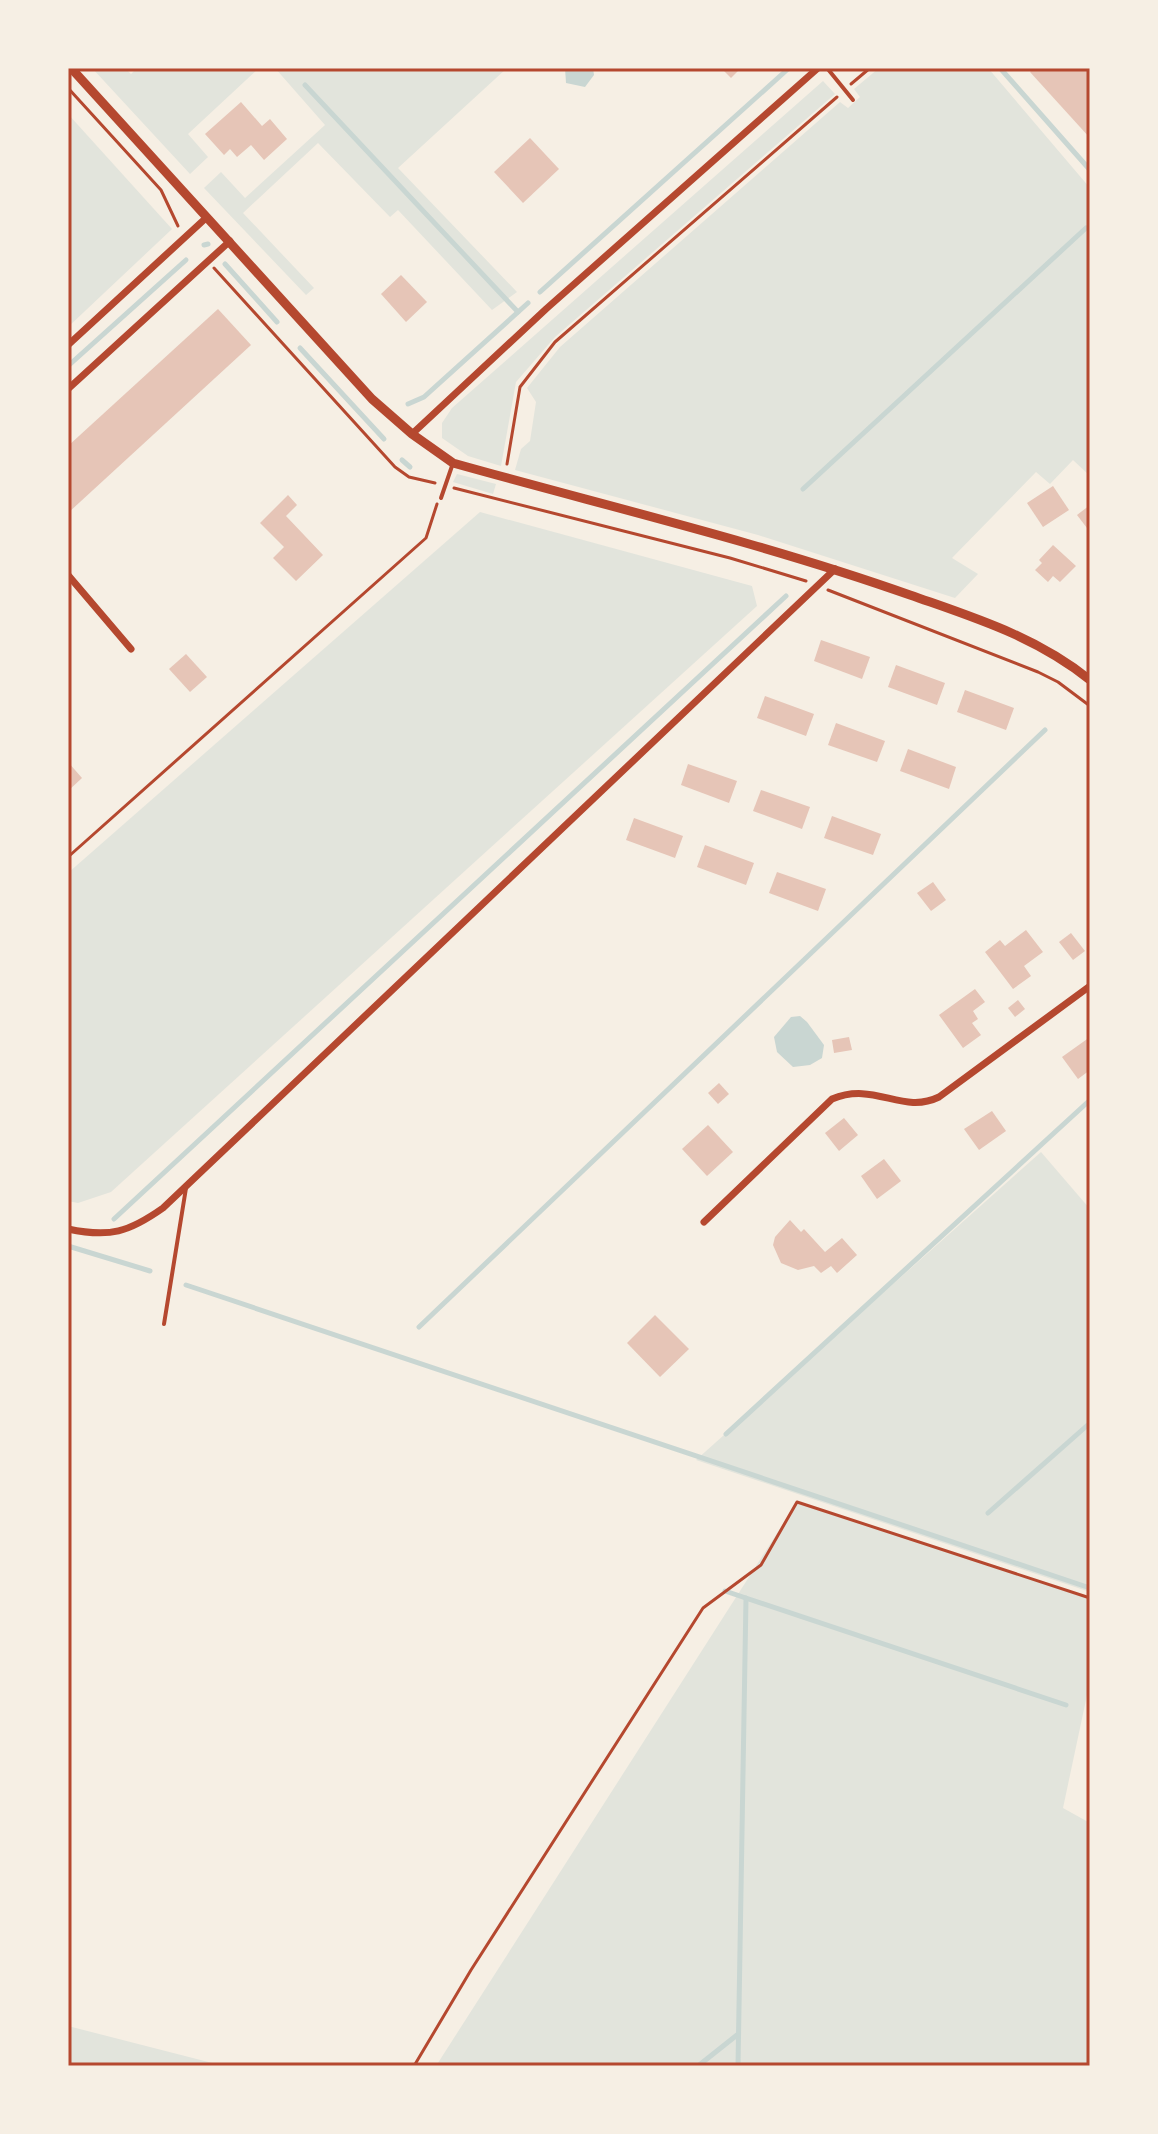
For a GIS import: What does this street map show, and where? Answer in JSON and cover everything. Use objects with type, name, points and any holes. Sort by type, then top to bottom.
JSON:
[{"type":"street","points":[[71,68],[372,399],[412,434],[453,463],[835,569],[1029,639],[1062,658],[1090,680]]},
{"type":"street","points":[[412,434],[546,309],[818,68]]},
{"type":"street","points":[[68,345],[207,217]]},
{"type":"street","points":[[68,389],[230,241]]},
{"type":"street","points":[[68,1229],[107,1234],[137,1226],[163,1208],[835,569]]},
{"type":"street","points":[[68,575],[131,649]]},
{"type":"street","points":[[704,1222],[832,1099],[847,1092],[863,1092],[913,1104],[928,1103],[1090,986]]},
{"type":"lane","points":[[827,68],[853,100]]},
{"type":"lane","points":[[441,498],[453,463]]},
{"type":"lane","points":[[164,1324],[186,1188]]},
{"type":"path","points":[[504,478],[520,387],[555,342],[870,68]]},
{"type":"path","points":[[68,88],[161,190],[186,237]]},
{"type":"path","points":[[208,261],[395,467],[409,477],[730,558],[819,586],[1038,672],[1058,682],[1090,706]]},
{"type":"path","points":[[68,857],[426,538],[432,512],[441,498]]},
{"type":"path","points":[[414,2066],[471,1970],[703,1608],[761,1565],[797,1502],[1090,1598]]},
{"type":"shaded area","points":[[92,68],[125,68],[131,74],[137,68],[259,68],[188,134],[208,157],[190,174]]},
{"type":"shaded area","points":[[275,68],[507,68],[398,168],[517,292],[492,310],[398,210],[390,217],[318,143],[243,213],[314,288],[306,295],[204,188],[221,172],[245,198],[325,125]]},
{"type":"shaded area","points":[[565,68],[593,68],[594,75],[585,87],[566,83]]},
{"type":"shaded area","points":[[879,68],[988,68],[1090,188],[1090,476],[1073,460],[1050,484],[1036,472],[952,558],[978,574],[955,598],[758,535],[515,470],[521,449],[530,441],[536,402],[527,388],[560,347],[840,102],[848,108],[860,97],[854,89]]},
{"type":"shaded area","points":[[823,81],[835,94],[555,337],[516,382],[501,466],[468,456],[442,438],[442,423],[452,408]]},
{"type":"shaded area","points":[[68,114],[172,229],[68,327]]},
{"type":"shaded area","points":[[457,474],[496,484],[493,494],[453,482]]},
{"type":"shaded area","points":[[480,512],[752,586],[757,606],[111,1192],[78,1203],[68,1201],[68,873]]},
{"type":"shaded area","points":[[800,1016],[824,1045],[822,1058],[810,1065],[793,1067],[777,1052],[774,1037],[791,1017]]},
{"type":"shaded area","points":[[1041,1152],[1090,1209],[1090,1592],[696,1460]]},
{"type":"shaded area","points":[[797,1502],[1090,1598],[1090,1681],[1063,1808],[1090,1823],[1090,2066],[436,2066]]},
{"type":"shaded area","points":[[68,2026],[224,2066],[68,2066]]},
{"type":"building","points":[[721,68],[741,68],[731,78]]},
{"type":"building","points":[[1033,68],[1084,68],[1090,74],[1090,138],[1030,72]]},
{"type":"building","points":[[241,102],[262,126],[270,119],[287,139],[264,160],[251,145],[237,157],[230,149],[224,155],[205,134]]},
{"type":"building","points":[[530,138],[559,169],[523,203],[494,172]]},
{"type":"building","points":[[401,275],[427,302],[406,322],[381,294]]},
{"type":"building","points":[[218,309],[251,345],[68,513],[68,446]]},
{"type":"building","points":[[1053,486],[1069,510],[1043,527],[1027,503]]},
{"type":"building","points":[[288,495],[297,505],[286,516],[323,555],[296,581],[273,558],[284,547],[260,523]]},
{"type":"building","points":[[1090,505],[1090,532],[1077,515]]},
{"type":"building","points":[[1053,545],[1076,566],[1060,582],[1053,576],[1048,582],[1035,570],[1042,563],[1039,560]]},
{"type":"building","points":[[821,640],[870,657],[862,679],[814,661]]},
{"type":"building","points":[[186,654],[207,677],[190,692],[169,669]]},
{"type":"building","points":[[896,665],[945,683],[937,705],[888,687]]},
{"type":"building","points":[[965,690],[1014,708],[1006,730],[957,712]]},
{"type":"building","points":[[765,696],[814,714],[806,736],[757,718]]},
{"type":"building","points":[[836,723],[885,741],[877,762],[828,745]]},
{"type":"building","points":[[908,749],[956,767],[949,789],[900,771]]},
{"type":"building","points":[[68,762],[82,778],[68,791]]},
{"type":"building","points":[[688,764],[737,781],[729,803],[681,785]]},
{"type":"building","points":[[761,790],[810,807],[802,829],[753,811]]},
{"type":"building","points":[[832,816],[881,834],[873,855],[824,838]]},
{"type":"building","points":[[634,818],[683,836],[675,858],[626,840]]},
{"type":"building","points":[[705,845],[754,863],[746,885],[697,867]]},
{"type":"building","points":[[777,872],[826,889],[818,911],[769,893]]},
{"type":"building","points":[[933,882],[946,900],[931,911],[917,893]]},
{"type":"building","points":[[1026,930],[1043,952],[1024,966],[1031,976],[1013,989],[985,952],[1000,940],[1005,946]]},
{"type":"building","points":[[1071,933],[1085,951],[1073,960],[1059,942]]},
{"type":"building","points":[[975,989],[985,1002],[973,1011],[978,1019],[972,1023],[981,1035],[963,1048],[939,1015]]},
{"type":"building","points":[[1018,1000],[1025,1009],[1015,1017],[1008,1008]]},
{"type":"building","points":[[849,1037],[852,1050],[834,1053],[832,1040]]},
{"type":"building","points":[[1090,1037],[1090,1070],[1078,1079],[1062,1057]]},
{"type":"building","points":[[719,1083],[729,1094],[718,1104],[708,1093]]},
{"type":"building","points":[[992,1111],[1006,1131],[979,1150],[964,1129]]},
{"type":"building","points":[[844,1118],[858,1135],[839,1151],[825,1133]]},
{"type":"building","points":[[708,1125],[733,1152],[707,1176],[682,1149]]},
{"type":"building","points":[[884,1159],[901,1181],[877,1199],[861,1176]]},
{"type":"building","points":[[790,1220],[801,1232],[804,1229],[825,1252],[842,1238],[857,1255],[837,1273],[831,1266],[821,1273],[814,1266],[798,1270],[781,1263],[773,1245],[775,1237]]},
{"type":"building","points":[[655,1315],[689,1349],[660,1377],[627,1343]]},
{"type":"waterway","points":[[540,292],[789,68]]},
{"type":"waterway","points":[[1000,68],[1090,170]]},
{"type":"waterway","points":[[305,85],[518,312]]},
{"type":"waterway","points":[[803,489],[1086,228]]},
{"type":"waterway","points":[[204,245],[208,244]]},
{"type":"waterway","points":[[68,366],[186,260]]},
{"type":"waterway","points":[[225,264],[277,322]]},
{"type":"waterway","points":[[408,404],[424,397],[528,303]]},
{"type":"waterway","points":[[300,348],[384,439]]},
{"type":"waterway","points":[[402,460],[410,467]]},
{"type":"waterway","points":[[114,1219],[786,596]]},
{"type":"waterway","points":[[419,1327],[1045,730]]},
{"type":"waterway","points":[[726,1434],[1090,1100]]},
{"type":"waterway","points":[[68,1246],[150,1271]]},
{"type":"waterway","points":[[186,1285],[1090,1588]]},
{"type":"waterway","points":[[988,1513],[1090,1423]]},
{"type":"waterway","points":[[725,1591],[1066,1705]]},
{"type":"waterway","points":[[738,2066],[746,1598]]},
{"type":"waterway","points":[[698,2066],[737,2035]]}]
